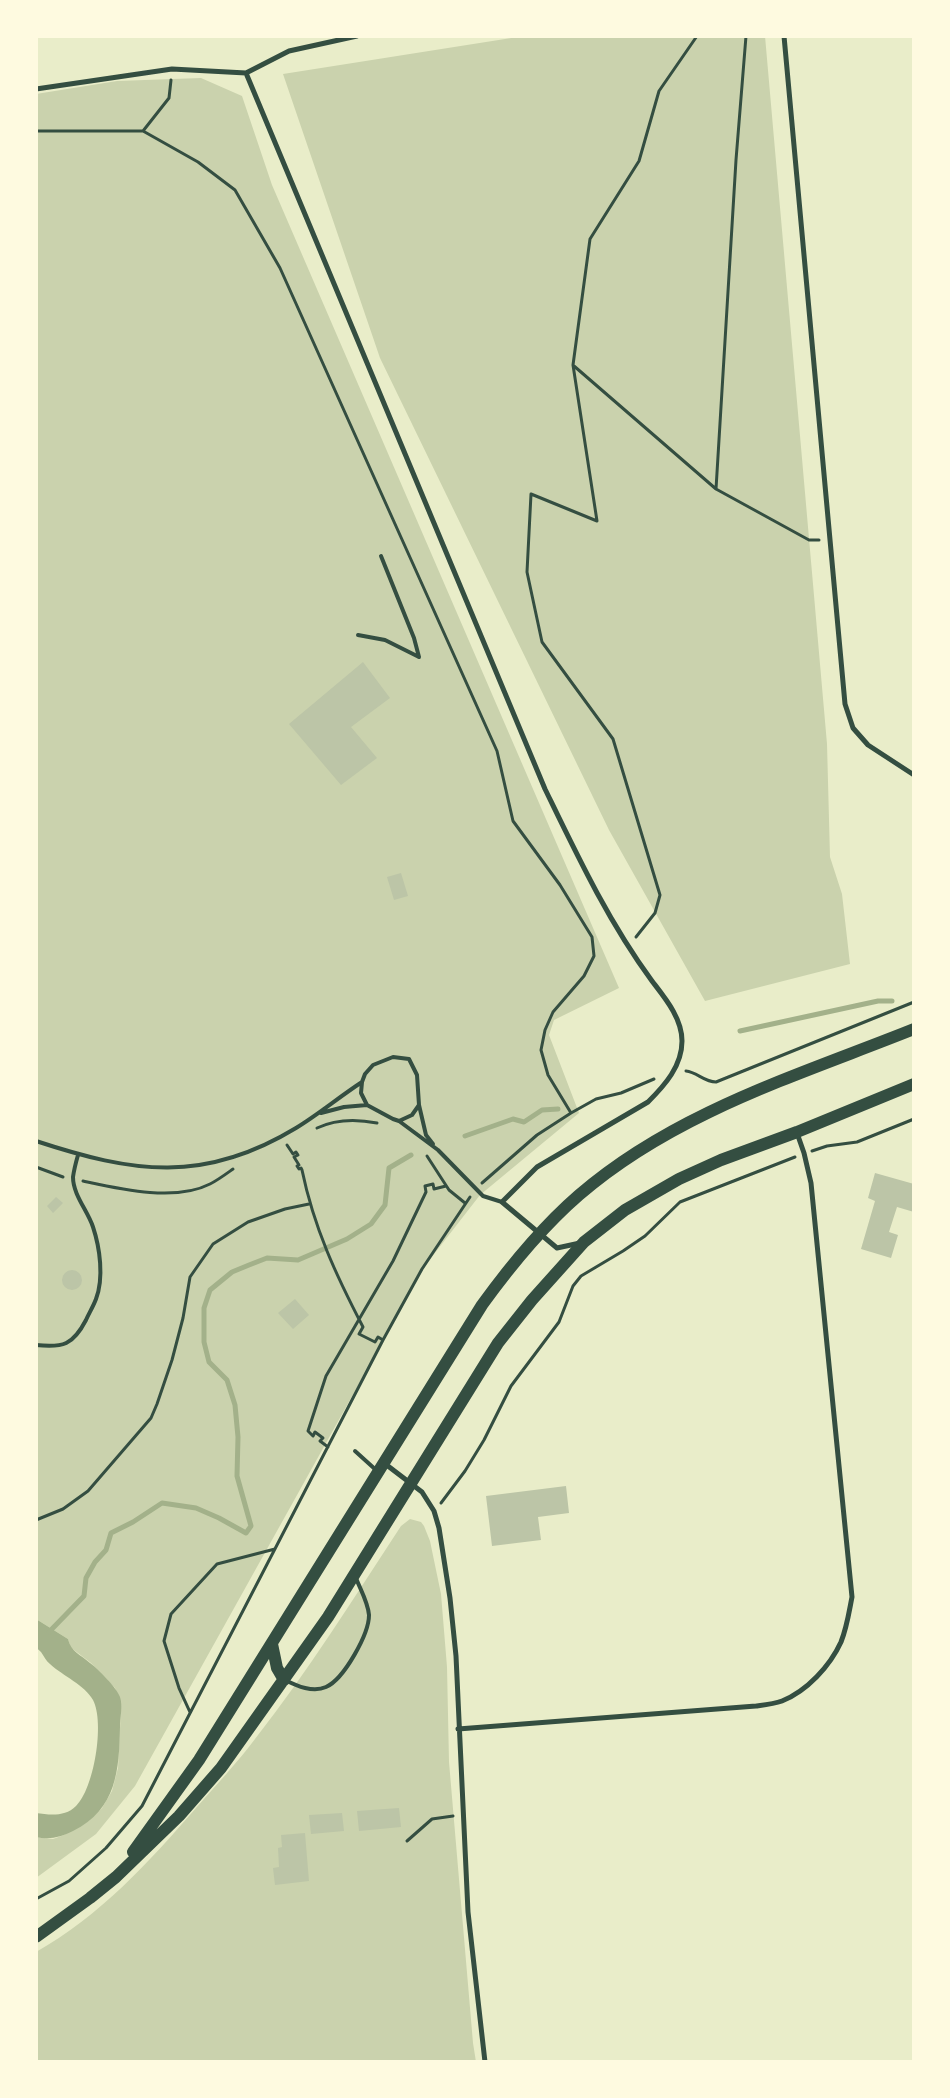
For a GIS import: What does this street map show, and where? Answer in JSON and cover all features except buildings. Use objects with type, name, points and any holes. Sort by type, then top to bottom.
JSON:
[{"type":"main road","points":[[116,1877],[199,1760],[482,1305],[509,1266],[539,1234],[580,1194],[613,1168],[649,1144],[687,1123],[720,1107],[914,1030]]},
{"type":"main road","points":[[36,1937],[116,1877],[179,1816],[221,1768],[328,1617],[410,1481],[498,1343],[532,1300],[584,1242],[625,1210],[672,1183],[721,1160],[797,1132],[914,1084]]},
{"type":"main road","points":[[272,1644],[277,1668],[284,1680]]},
{"type":"street","points":[[36,89],[172,69],[246,73],[289,50],[357,36]]},
{"type":"street","points":[[784,36],[844,704],[853,728],[868,745],[914,775]]},
{"type":"street","points":[[246,73],[545,789],[587,876],[628,948],[670,1005],[679,1025],[682,1039],[680,1054],[674,1071],[663,1087],[648,1102],[537,1167],[502,1202],[557,1248],[584,1242]]},
{"type":"street","points":[[458,1729],[756,1706],[782,1701],[806,1687],[825,1666],[840,1643],[848,1621],[852,1597],[811,1183],[797,1132]]},
{"type":"street","points":[[381,1467],[410,1481],[422,1492],[434,1511],[439,1528],[450,1598],[456,1656],[468,1912],[485,2062]]},
{"type":"lane","points":[[358,634],[385,640],[419,657],[381,556]]},
{"type":"lane","points":[[367,1105],[361,1093],[362,1082],[365,1074],[373,1064],[393,1057],[409,1059],[417,1076],[419,1105],[426,1135],[483,1196],[502,1202]]},
{"type":"lane","points":[[36,1141],[78,1155],[139,1167],[183,1168],[208,1164],[234,1157],[295,1129],[362,1082]]},
{"type":"lane","points":[[319,1113],[350,1106],[367,1105],[392,1119],[399,1120],[438,1150]]},
{"type":"lane","points":[[399,1120],[412,1115],[419,1105]]},
{"type":"lane","points":[[36,1344],[63,1345],[72,1341],[81,1330],[98,1293],[100,1264],[97,1239],[73,1179],[78,1155]]},
{"type":"lane","points":[[355,1451],[381,1467]]},
{"type":"lane","points":[[284,1680],[297,1686],[326,1687],[342,1673],[357,1649],[368,1624],[369,1613],[366,1602],[354,1574]]},
{"type":"path","points":[[628,948],[655,913],[660,896],[613,740],[542,642],[527,572],[531,494],[597,521],[573,365],[590,239],[639,161],[659,91],[697,36]]},
{"type":"path","points":[[716,489],[736,160],[746,36]]},
{"type":"path","points":[[143,131],[169,98],[172,69]]},
{"type":"path","points":[[573,365],[716,489],[809,540],[830,540]]},
{"type":"path","points":[[36,1899],[69,1881],[106,1848],[142,1806],[383,1340],[424,1267],[476,1189],[538,1135],[596,1099],[621,1093],[665,1073],[674,1071],[690,1072],[709,1082],[716,1082],[914,1002]]},
{"type":"path","points":[[815,1150],[827,1146],[857,1142],[914,1119]]},
{"type":"path","points":[[314,1130],[335,1122],[350,1121],[381,1124]]},
{"type":"path","points":[[278,1148],[293,1140]]},
{"type":"path","points":[[286,1144],[292,1154],[296,1152],[298,1155],[294,1157],[299,1165],[297,1166],[302,1170],[309,1204],[318,1232],[363,1327],[360,1334],[375,1342],[378,1337],[383,1340]]},
{"type":"path","points":[[424,1153],[446,1186],[465,1203]]},
{"type":"path","points":[[434,1511],[484,1440],[511,1386],[559,1322],[573,1286],[581,1276],[645,1236],[680,1202],[796,1156]]},
{"type":"path","points":[[36,1168],[56,1176],[133,1191],[172,1192],[201,1188],[239,1166]]},
{"type":"path","points":[[328,1447],[320,1441],[322,1438],[315,1432],[313,1436],[308,1431],[326,1376],[393,1261],[426,1192],[425,1186],[433,1184],[434,1189],[446,1186]]},
{"type":"path","points":[[36,1520],[63,1508],[88,1491],[151,1418],[174,1351],[183,1318],[190,1277],[213,1244],[248,1222],[285,1209],[309,1204]]},
{"type":"path","points":[[190,1713],[179,1688],[164,1641],[171,1614],[216,1564],[276,1549]]},
{"type":"path","points":[[408,1841],[432,1820],[463,1815]]},
{"type":"shaded area","points":[[524,36],[765,36],[827,744],[830,857],[842,894],[850,964],[705,1001],[609,830],[380,358],[283,74]]},
{"type":"shaded area","points":[[201,78],[242,96],[272,185],[619,988],[554,1020],[549,1035],[579,1113],[480,1195],[424,1267],[135,1786],[96,1834],[36,1878],[36,1837],[53,1839],[88,1821],[102,1808],[112,1791],[118,1768],[121,1709],[115,1688],[91,1663],[70,1647],[68,1639],[36,1619],[36,94],[117,81]]},
{"type":"shaded area","points":[[410,1519],[421,1522],[424,1526],[430,1541],[441,1594],[447,1667],[449,1762],[476,2062],[36,2062],[36,1952],[81,1922],[122,1887],[160,1849],[234,1765],[275,1713],[312,1661],[401,1526]]},
{"type":"shaded area","points":[[36,1619],[68,1639],[74,1650],[98,1670],[111,1684],[120,1697],[121,1704],[116,1773],[113,1787],[107,1800],[99,1812],[88,1822],[69,1833],[51,1838],[36,1837],[36,1813],[62,1814],[72,1810],[82,1798],[88,1786],[96,1755],[98,1724],[93,1700],[85,1690],[49,1663],[37,1648],[35,1640]]},
{"type":"waterway","points":[[740,1031],[878,1001],[892,1001]]},
{"type":"waterway","points":[[465,1136],[513,1119],[524,1122],[542,1110],[558,1109]]},
{"type":"waterway","points":[[49,1632],[84,1596],[86,1578],[95,1562],[106,1550],[111,1533],[133,1522],[162,1503],[196,1508],[246,1533],[251,1526],[237,1476],[238,1437],[235,1405],[227,1380],[209,1362],[204,1342],[204,1308],[210,1290],[232,1272],[249,1265],[267,1258],[298,1260],[347,1239],[371,1224],[385,1205],[389,1168],[411,1155]]}]
